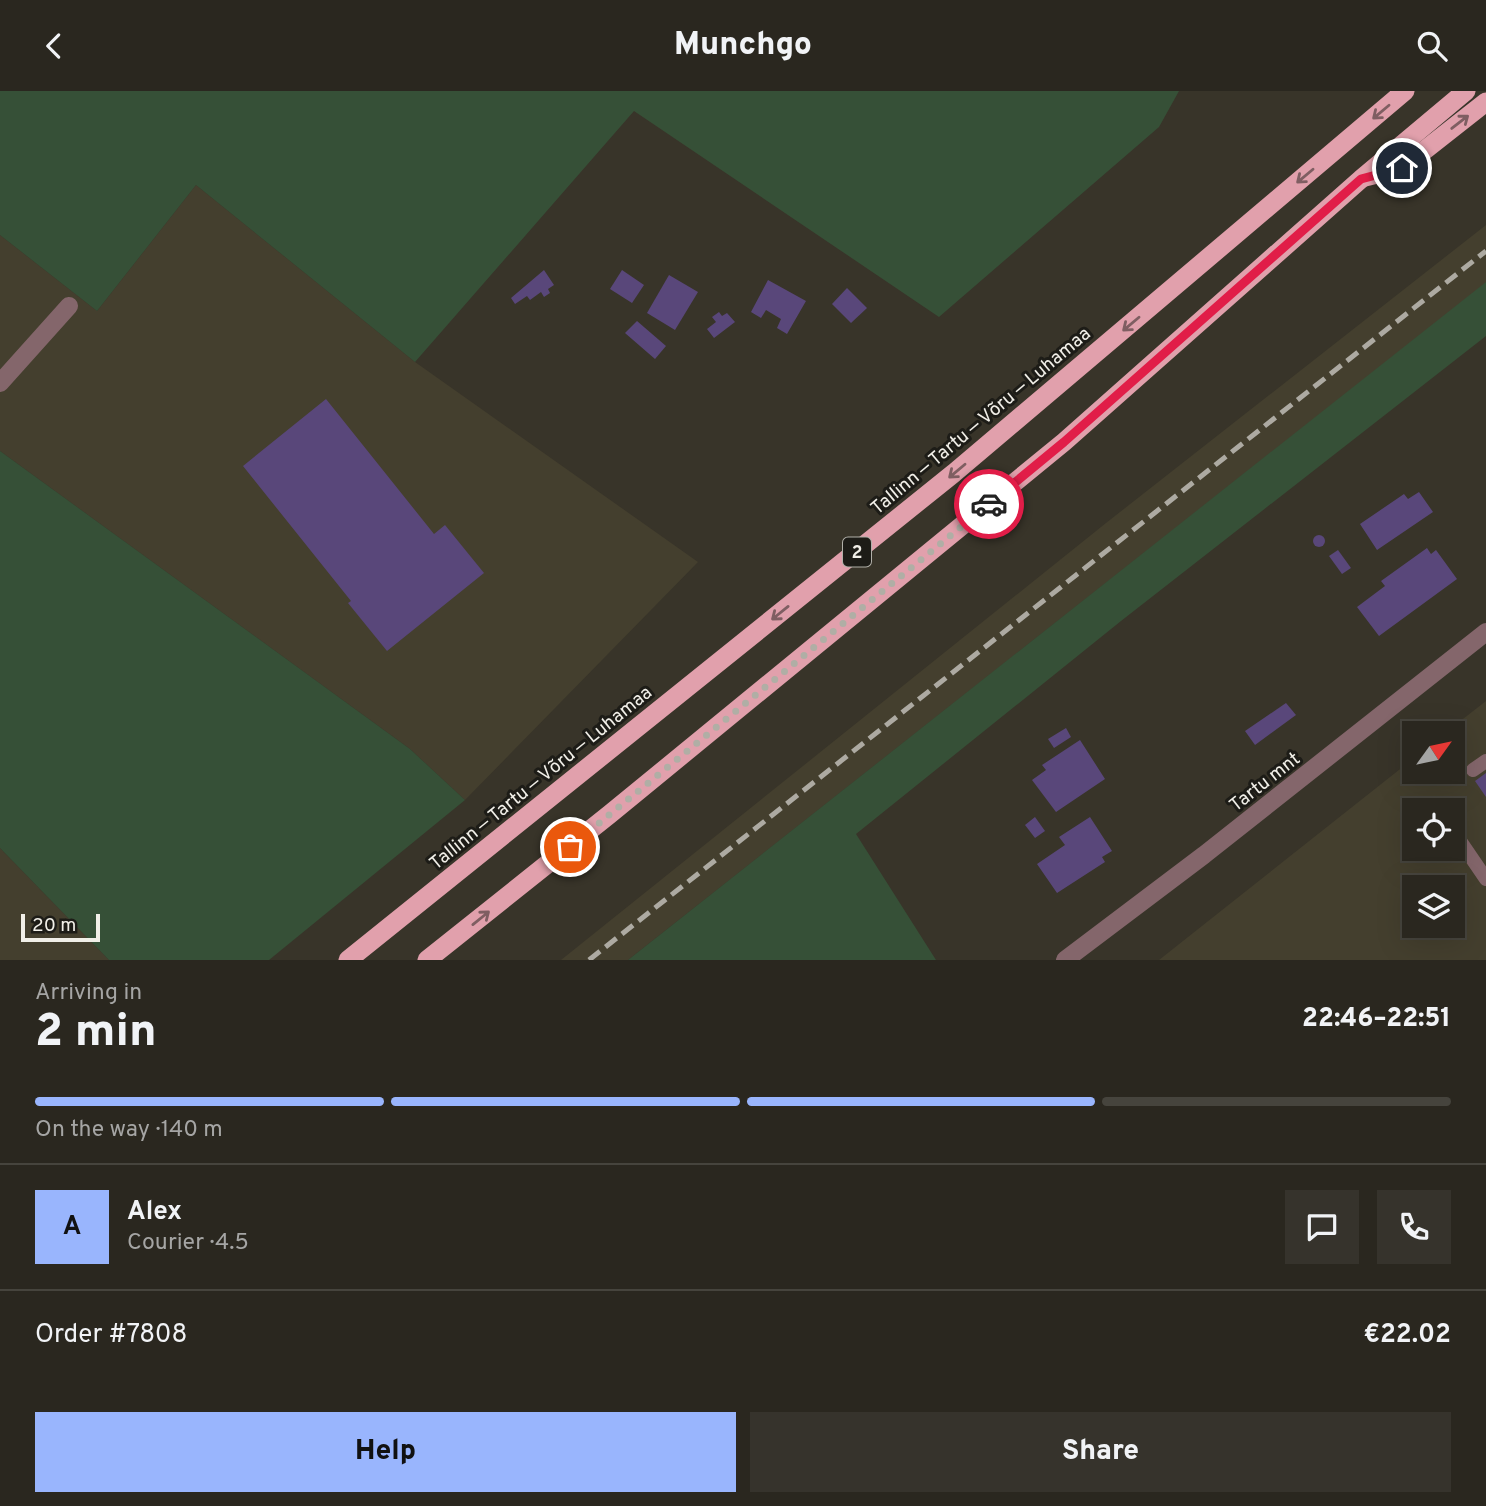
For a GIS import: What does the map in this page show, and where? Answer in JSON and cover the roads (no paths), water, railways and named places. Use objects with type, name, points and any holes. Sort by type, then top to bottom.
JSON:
[{"type":"highway","name":"Tallinn — Tartu — Võru — Luhamaa","points":[[348,960],[954,473],[1405,91]]},
{"type":"highway","name":"2","points":[[427,960],[610,814],[1064,442],[1361,179],[1466,91]]},
{"type":"highway","points":[[1361,179],[1402,168],[1486,102]]},
{"type":"street","points":[[0,383],[69,306]]},
{"type":"street","name":"Tartu mnt","points":[[1065,960],[1204,855],[1486,632]]},
{"type":"lane","points":[[1473,770],[1486,761]]},
{"type":"lane","points":[[1465,848],[1486,879]]},
{"type":"railway","points":[[589,960],[1486,251]]}]
